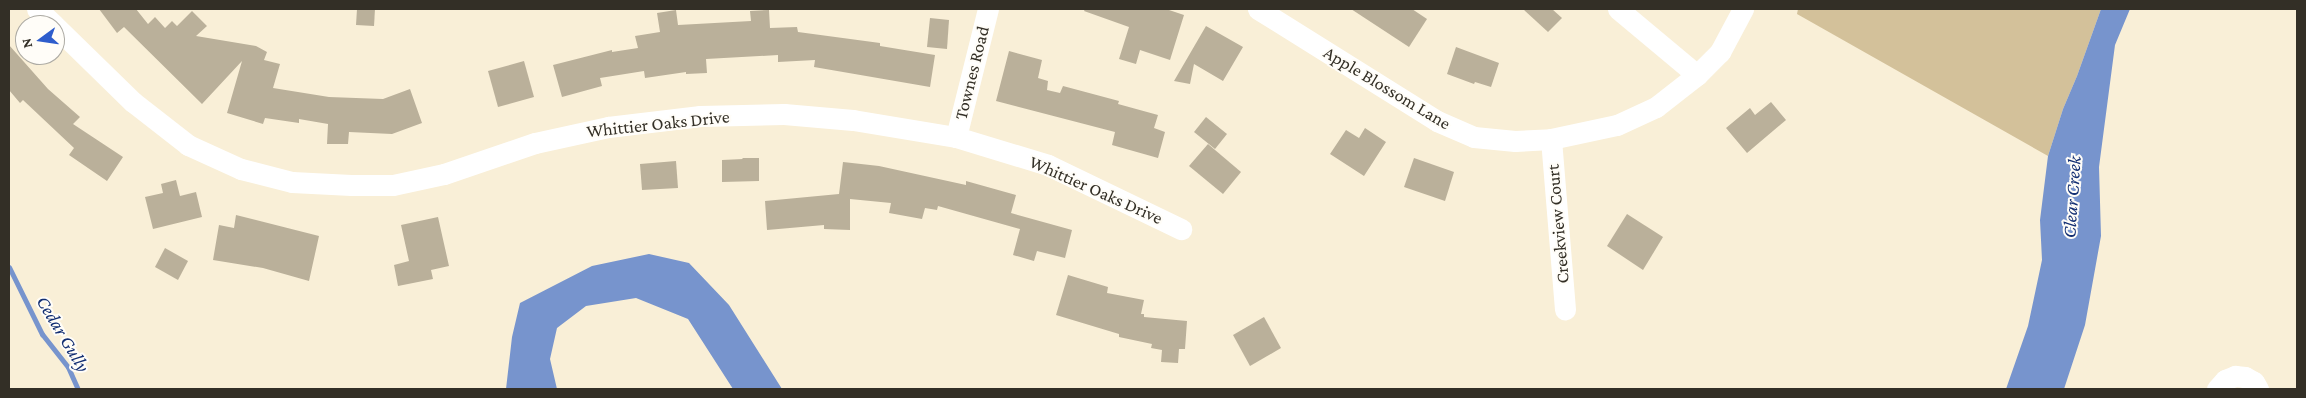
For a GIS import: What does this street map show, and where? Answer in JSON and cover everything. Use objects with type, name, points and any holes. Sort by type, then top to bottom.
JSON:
[{"type":"street","name":"Townes Road","points":[[956,137],[988,9]]},
{"type":"street","name":"Apple Blossom Lane","points":[[1258,9],[1437,121],[1474,136],[1515,141],[1551,139],[1617,125],[1656,107],[1697,75],[1720,52],[1743,9]]},
{"type":"street","points":[[1618,9],[1697,75]]},
{"type":"street","name":"Whittier Oaks Drive","points":[[65,37],[133,102],[188,145],[241,169],[292,182],[351,186],[393,185],[444,174],[535,143],[608,127],[700,116],[784,114],[853,120],[956,137],[1048,165],[1181,229]]},
{"type":"street","name":"Creekview Court","points":[[1551,139],[1565,310]]},
{"type":"street","points":[[2217,389],[2225,380],[2235,376],[2245,377],[2254,382],[2258,389]]},
{"type":"shaded area","points":[[1798,9],[2101,9],[2063,109],[2048,156],[1797,14]]},
{"type":"water","name":"Clear Creek","points":[[2101,9],[2130,9],[2115,45],[2099,167],[2101,236],[2085,325],[2064,389],[2006,389],[2028,326],[2042,260],[2040,220],[2048,156],[2063,109]]},
{"type":"water","points":[[649,254],[689,263],[729,305],[782,389],[733,389],[688,319],[636,298],[586,306],[557,328],[550,359],[557,389],[506,389],[512,337],[520,303],[592,266]]},
{"type":"building","points":[[99,9],[136,9],[148,24],[155,17],[165,28],[172,21],[177,26],[192,11],[207,26],[196,36],[256,46],[267,52],[264,60],[280,64],[273,88],[329,97],[383,99],[410,89],[422,123],[392,134],[349,132],[348,144],[327,144],[328,124],[299,119],[299,123],[265,118],[263,124],[227,113],[242,61],[202,104],[124,27],[117,33]]},
{"type":"building","points":[[357,9],[375,9],[374,26],[356,25]]},
{"type":"building","points":[[1085,9],[1166,9],[1184,15],[1170,60],[1140,50],[1136,64],[1119,59],[1129,27],[1084,11]]},
{"type":"building","points":[[1351,9],[1412,9],[1427,19],[1409,47]]},
{"type":"building","points":[[1523,9],[1552,9],[1562,18],[1548,32]]},
{"type":"building","points":[[676,10],[678,25],[751,21],[750,11],[769,10],[770,28],[797,27],[798,32],[880,43],[880,46],[935,55],[930,87],[814,67],[815,60],[778,62],[778,55],[706,59],[707,73],[686,74],[686,72],[645,78],[644,71],[600,78],[602,86],[562,97],[553,65],[612,50],[612,52],[638,48],[635,36],[660,32],[657,13]]},
{"type":"building","points":[[930,18],[949,20],[947,49],[927,47]]},
{"type":"building","points":[[1206,26],[1243,47],[1223,81],[1194,64],[1190,84],[1174,81]]},
{"type":"building","points":[[9,45],[15,52],[15,65],[27,65],[48,89],[80,117],[73,124],[123,157],[107,181],[69,155],[74,148],[23,100],[20,103],[9,90]]},
{"type":"building","points":[[1456,47],[1499,63],[1491,87],[1475,82],[1474,84],[1447,74]]},
{"type":"building","points":[[1009,51],[1042,60],[1038,78],[1048,81],[1047,90],[1060,93],[1063,86],[1119,101],[1118,104],[1158,115],[1154,128],[1165,132],[1158,158],[1112,145],[1115,132],[996,101]]},
{"type":"building","points":[[524,61],[534,97],[498,107],[488,71]]},
{"type":"building","points":[[1771,102],[1786,120],[1747,153],[1726,128],[1750,108],[1755,115]]},
{"type":"building","points":[[1206,117],[1227,134],[1215,149],[1194,132]]},
{"type":"building","points":[[1365,128],[1386,142],[1364,176],[1330,154],[1346,130],[1359,138]]},
{"type":"building","points":[[1208,144],[1241,172],[1223,194],[1189,166]]},
{"type":"building","points":[[759,158],[759,181],[722,182],[722,160]]},
{"type":"building","points":[[1414,158],[1454,172],[1445,201],[1404,187]]},
{"type":"building","points":[[676,161],[678,188],[642,190],[640,164]]},
{"type":"building","points":[[843,162],[879,166],[966,185],[966,181],[1016,195],[1011,213],[1072,230],[1065,258],[1037,251],[1034,261],[1013,255],[1020,229],[938,206],[937,210],[925,208],[922,219],[889,213],[891,203],[850,199],[850,230],[824,229],[824,225],[767,230],[765,201],[839,194]]},
{"type":"building","points":[[176,180],[180,196],[196,192],[202,217],[153,229],[145,197],[163,193],[161,184]]},
{"type":"building","points":[[1627,214],[1663,237],[1643,270],[1607,246]]},
{"type":"building","points":[[236,215],[319,236],[309,281],[263,268],[213,260],[219,225],[234,228]]},
{"type":"building","points":[[438,217],[449,266],[431,270],[433,279],[398,286],[394,265],[409,261],[401,225]]},
{"type":"building","points":[[165,248],[188,261],[178,280],[155,267]]},
{"type":"building","points":[[1068,275],[1108,287],[1107,293],[1144,300],[1141,314],[1144,314],[1144,317],[1187,321],[1185,349],[1179,349],[1178,363],[1161,362],[1162,350],[1151,348],[1152,344],[1119,337],[1119,334],[1056,315]]},
{"type":"building","points":[[1264,317],[1281,348],[1250,366],[1233,335]]},
{"type":"waterway","name":"Cedar Gully","points":[[9,267],[42,334],[68,367],[78,389]]}]
